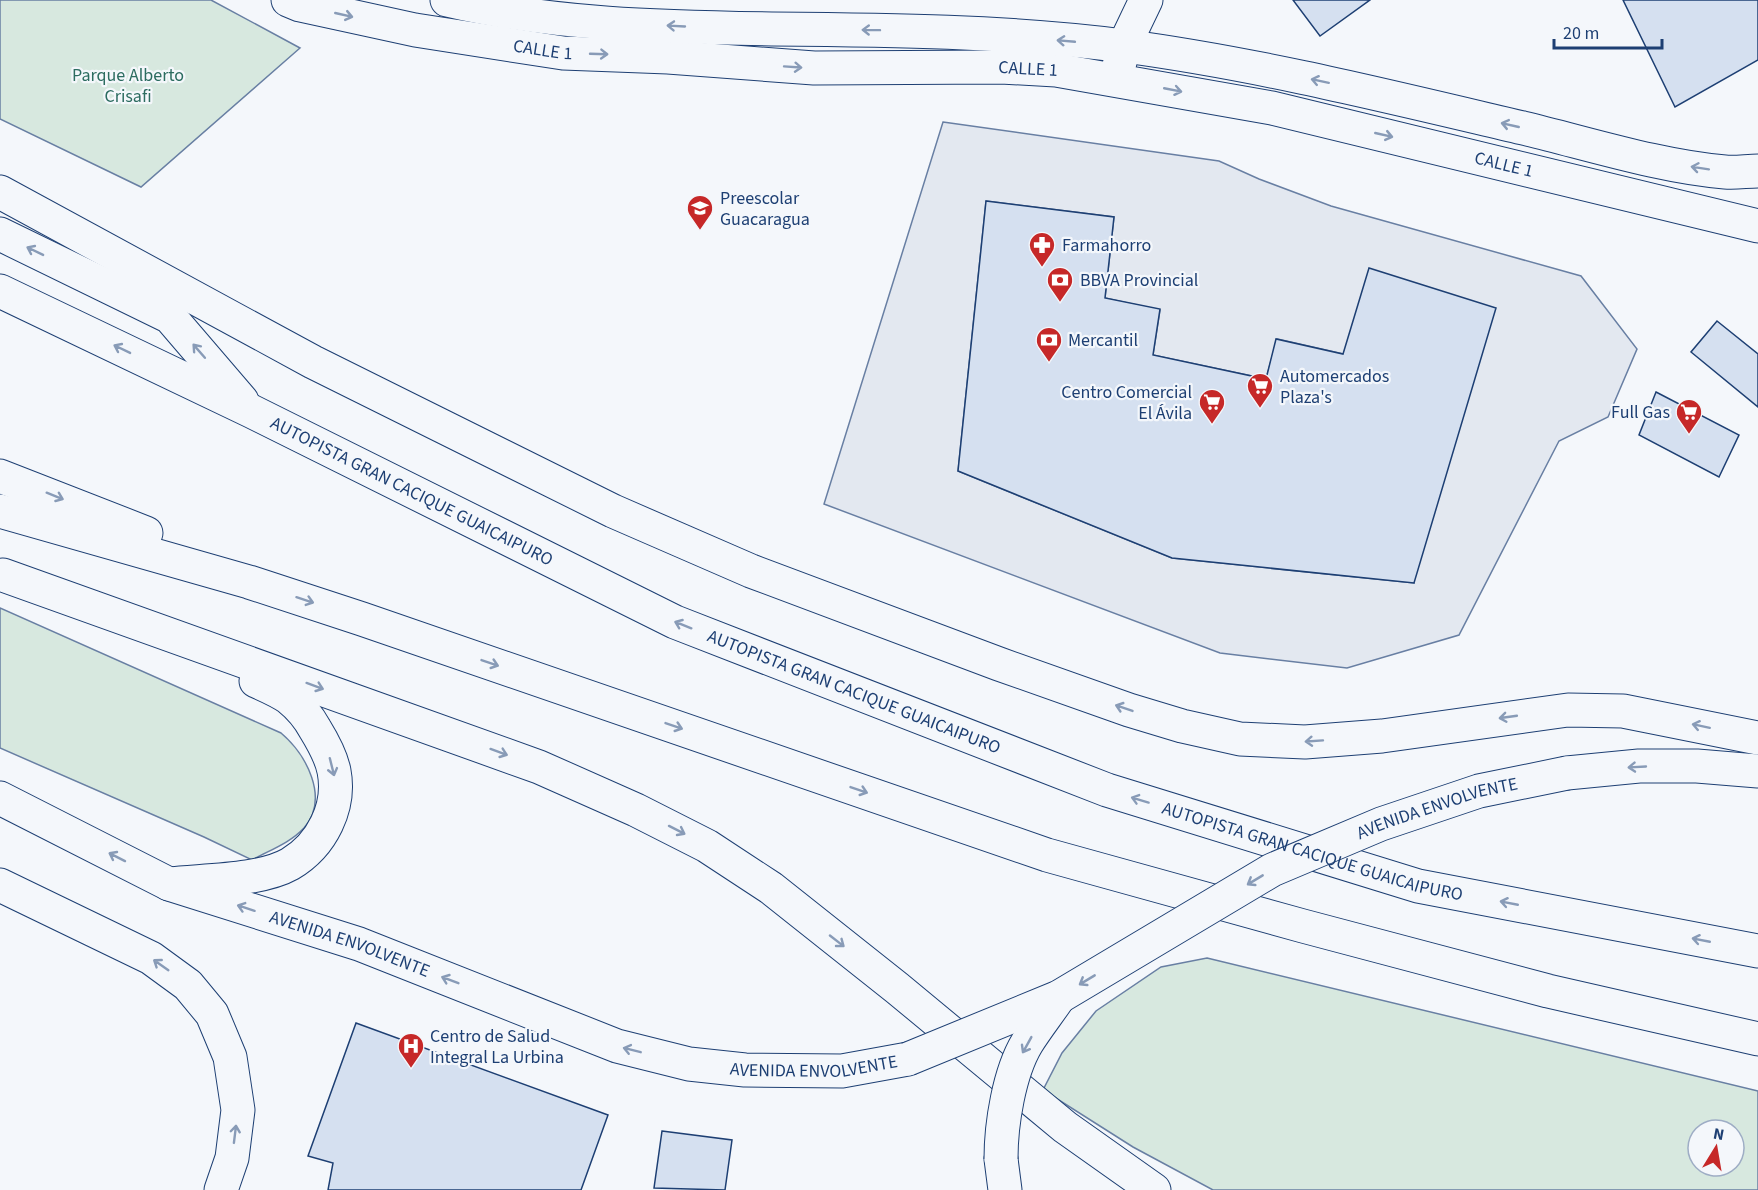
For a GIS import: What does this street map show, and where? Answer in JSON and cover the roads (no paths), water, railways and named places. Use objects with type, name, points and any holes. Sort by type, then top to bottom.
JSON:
[{"type":"main road","name":"CALLE 1","points":[[288,0],[300,5],[415,30],[563,53],[668,57],[814,68],[1000,51],[1124,46],[1259,68],[1675,164],[1726,172],[1758,171]]},
{"type":"main road","name":"CALLE 1","points":[[447,0],[485,9],[557,19],[689,27],[938,31],[1056,70],[1272,108],[1757,226]]},
{"type":"main road","points":[[1116,80],[1124,46],[1146,0]]},
{"type":"main road","points":[[557,19],[563,53]]},
{"type":"main road","points":[[0,192],[313,362],[613,511],[751,571],[1129,710],[1182,726],[1240,739],[1305,742],[1382,736],[1568,710],[1623,711],[1758,738]]},
{"type":"main road","points":[[0,234],[170,317],[251,411]]},
{"type":"main road","name":"AUTOPISTA GRAN CACIQUE GUAICAIPURO","points":[[0,291],[251,411],[675,622],[1107,790],[1418,886],[1758,951]]},
{"type":"main road","points":[[0,476],[150,535],[249,582]]},
{"type":"main road","points":[[0,511],[249,582],[362,619],[1047,855],[1537,988],[1758,1039]]},
{"type":"main road","points":[[1,575],[241,673],[266,686],[290,699],[309,718],[324,744],[334,771],[334,800],[326,828],[312,847],[290,863],[267,873],[169,884]]},
{"type":"main road","points":[[1,575],[540,767],[636,810],[707,846],[771,888],[897,988],[1065,1127],[1154,1190]]},
{"type":"main road","name":"AVENIDA ENVOLVENTE","points":[[0,798],[169,884],[359,944],[617,1046],[688,1064],[745,1070],[842,1071],[908,1059],[1059,997],[1272,870],[1381,824],[1468,795],[1567,773],[1638,766],[1697,766],[1758,771]]},
{"type":"main road","points":[[0,885],[151,958],[188,985],[212,1014],[230,1058],[238,1110],[232,1158],[221,1190]]},
{"type":"main road","points":[[1003,1174],[1001,1138],[1013,1074],[1026,1044],[1059,997]]},
{"type":"place","name":"Preescolar Guacaragua","points":[[700,231]]},
{"type":"place","name":"Farmahorro","points":[[1042,268]]},
{"type":"place","name":"BBVA Provincial","points":[[1060,303]]},
{"type":"place","name":"Mercantil","points":[[1049,363]]},
{"type":"place","name":"Automercados Plaza's","points":[[1260,409]]},
{"type":"place","name":"Centro Comercial El Ávila","points":[[1212,425]]},
{"type":"place","name":"Full Gas","points":[[1689,435]]},
{"type":"place","name":"Centro de Salud Integral La Urbina","points":[[411,1069]]},
{"type":"park label","name":"Parque Alberto Crisafi","points":[[128,85]]}]
